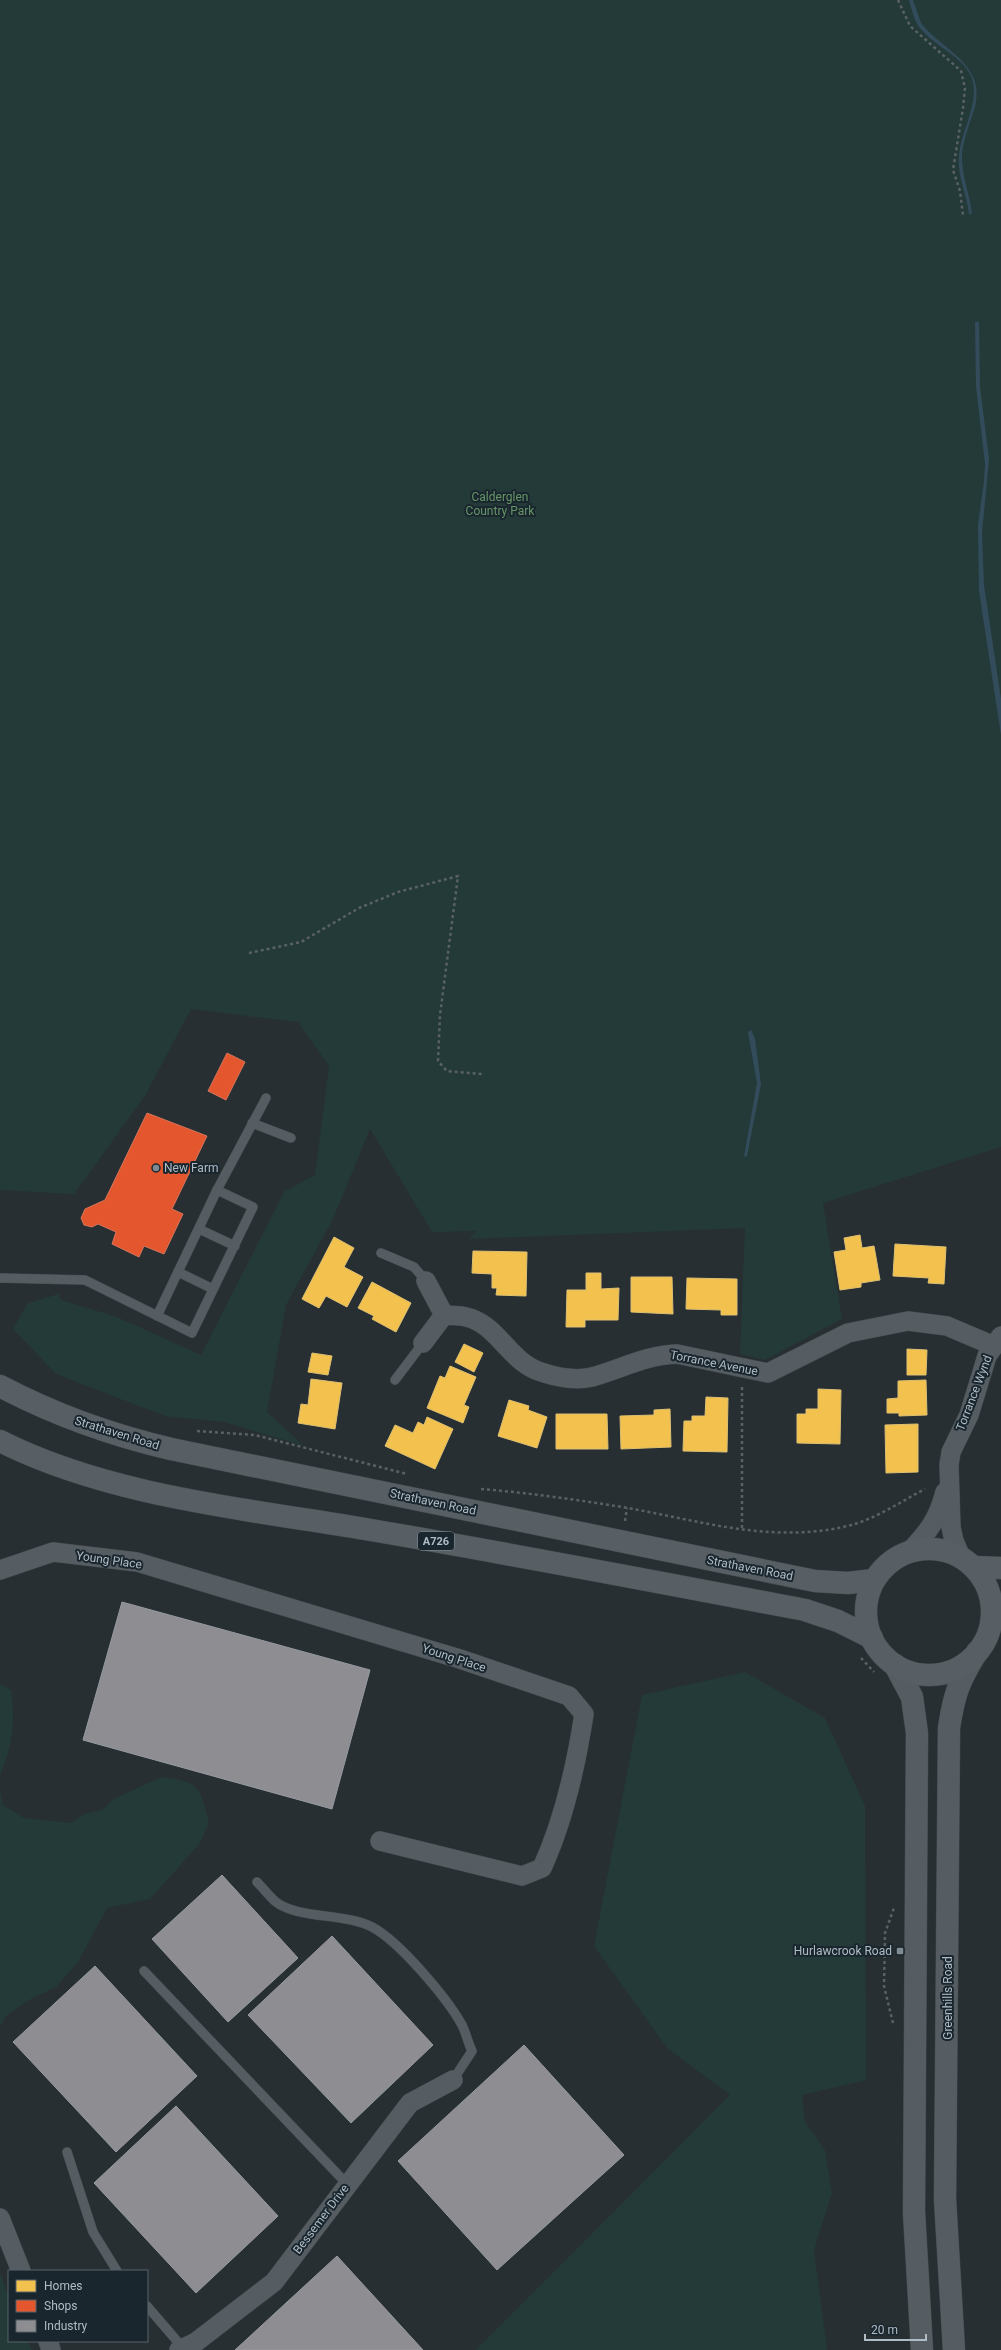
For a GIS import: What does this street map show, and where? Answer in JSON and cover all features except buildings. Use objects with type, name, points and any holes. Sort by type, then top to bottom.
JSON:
[{"type":"main road","name":"Strathaven Road","points":[[0,1386],[51,1412],[74,1421],[116,1435],[164,1447],[815,1581],[848,1583],[874,1580]]},
{"type":"main road","name":"A726","points":[[0,1441],[74,1472],[145,1490],[551,1560],[798,1609],[838,1621],[872,1638]]},
{"type":"main road","points":[[967,1562],[987,1588],[996,1609],[990,1626],[977,1652],[960,1666],[938,1674],[887,1670],[881,1653],[872,1638],[866,1615],[869,1591],[874,1580],[889,1562],[910,1551],[927,1548],[939,1550],[967,1562],[1001,1568]]},
{"type":"street","points":[[423,1343],[444,1315],[426,1281]]},
{"type":"street","name":"Torrance Avenue","points":[[444,1315],[466,1317],[481,1324],[492,1332],[517,1360],[539,1372],[566,1378],[591,1377],[642,1359],[665,1354],[677,1354],[742,1369],[768,1373],[848,1333],[908,1321],[947,1326],[997,1340]]},
{"type":"street","name":"Torrance Wynd","points":[[967,1562],[954,1541],[951,1527],[949,1477],[951,1452],[968,1415],[987,1356],[997,1340]]},
{"type":"street","name":"Torrance Wynd","points":[[910,1551],[930,1530],[940,1510],[949,1477]]},
{"type":"street","name":"Young Place","points":[[0,1570],[53,1552],[137,1562],[460,1659],[569,1696],[584,1714],[578,1756],[550,1850],[542,1868],[522,1876],[380,1841]]},
{"type":"street","name":"Greenhills Road","points":[[954,2350],[945,2200],[949,1728],[959,1682],[977,1652]]},
{"type":"street","points":[[887,1670],[912,1697],[917,1733],[914,2212],[922,2350]]},
{"type":"street","name":"Bessemer Drive","points":[[181,2349],[196,2342],[274,2282],[410,2103],[452,2080]]},
{"type":"street","points":[[0,2218],[21,2270]]},
{"type":"lane","points":[[157,1316],[217,1190],[266,1098]]},
{"type":"lane","points":[[252,1123],[291,1138]]},
{"type":"lane","points":[[0,1278],[85,1280],[192,1333],[253,1207],[217,1190]]},
{"type":"lane","points":[[199,1229],[235,1246]]},
{"type":"lane","points":[[381,1253],[414,1267],[426,1281]]},
{"type":"lane","points":[[178,1272],[213,1289]]},
{"type":"lane","points":[[396,1380],[423,1343]]},
{"type":"lane","points":[[257,1882],[276,1902],[294,1911],[326,1915],[372,1927],[399,1948],[435,1988],[462,2025],[472,2051],[452,2080]]},
{"type":"lane","points":[[144,1971],[347,2184]]},
{"type":"lane","points":[[67,2152],[94,2232],[116,2270]]},
{"type":"lane","points":[[148,2307],[181,2349]]},
{"type":"path","points":[[898,0],[910,26],[961,72],[965,88],[953,170],[960,191],[963,215]]},
{"type":"path","points":[[249,953],[301,942],[358,908],[398,892],[458,876],[440,1015],[438,1061],[447,1071],[483,1074]]},
{"type":"path","points":[[742,1369],[742,1530]]},
{"type":"path","points":[[194,1431],[255,1435],[355,1462],[414,1475]]},
{"type":"path","points":[[474,1488],[627,1508],[763,1533],[813,1532],[844,1527],[882,1513],[949,1477]]},
{"type":"path","points":[[859,1656],[887,1670]]},
{"type":"path","points":[[894,2028],[884,1986],[885,1933],[895,1905]]},
{"type":"green space","name":"Calderglen Country Park","points":[[0,0],[1001,0],[1001,1147],[823,1203],[842,1319],[765,1360],[740,1354],[745,1228],[469,1239],[477,1231],[432,1232],[370,1129],[333,1219],[286,1305],[267,1412],[304,1446],[224,1422],[165,1416],[56,1374],[13,1329],[27,1304],[58,1294],[61,1300],[117,1317],[201,1355],[284,1192],[315,1175],[329,1066],[298,1022],[191,1009],[145,1096],[74,1194],[0,1190]]},
{"type":"green space","points":[[745,1672],[825,1718],[865,1806],[866,2080],[802,2095],[805,2122],[825,2150],[832,2193],[814,2250],[827,2350],[476,2350],[730,2095],[668,2049],[594,1946],[642,1695]]},
{"type":"green space","points":[[0,1684],[11,1690],[13,1723],[10,1744],[0,1776]]},
{"type":"green space","points":[[161,1777],[184,1781],[191,1784],[200,1793],[209,1822],[200,1843],[150,1899],[107,1908],[78,1962],[56,1987],[29,2000],[6,2016],[0,2026],[0,1791],[3,1805],[24,1818],[71,1823],[84,1814],[102,1810],[114,1799]]},
{"type":"green space","points":[[0,2273],[8,2295],[8,2342],[28,2342],[32,2350],[0,2350]]},
{"type":"water","points":[[909,0],[913,0],[921,23],[963,62],[975,82],[977,93],[975,107],[962,154],[964,177],[972,214],[969,214],[959,171],[959,157],[960,147],[970,115],[974,94],[973,84],[970,74],[960,61],[932,40],[920,28]]},
{"type":"water","points":[[975,322],[979,322],[980,387],[989,459],[982,533],[984,585],[1001,699],[1001,735],[979,591],[978,525],[985,464],[976,386]]},
{"type":"water","points":[[751,1030],[755,1039],[761,1084],[747,1156],[744,1157],[757,1083],[748,1032]]},
{"type":"place","name":"New Farm","points":[[156,1168]]},
{"type":"place","name":"Hurlawcrook Road","points":[[900,1951]]}]
